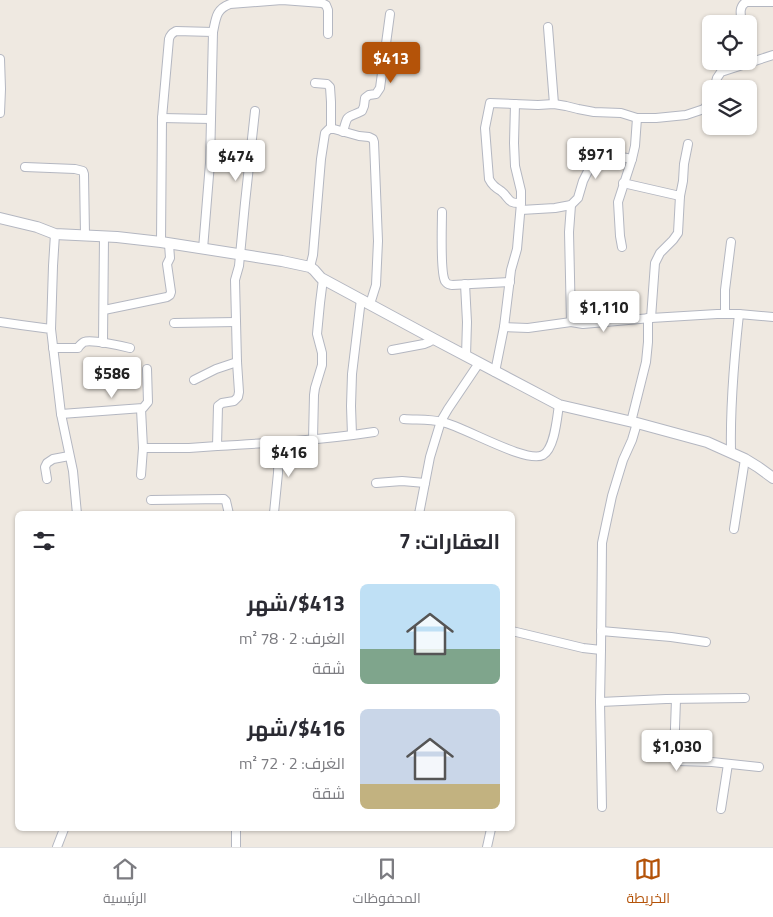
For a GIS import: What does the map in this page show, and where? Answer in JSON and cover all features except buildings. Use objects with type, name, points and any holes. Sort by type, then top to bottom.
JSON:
[{"type":"street","points":[[203,249],[210,172],[213,32],[216,16],[220,9],[230,4],[282,0],[322,3],[326,5],[328,10],[328,34]]},
{"type":"street","points":[[741,15],[740,11],[746,2],[773,2]]},
{"type":"street","points":[[344,132],[347,118],[362,111],[365,98],[376,94],[380,88],[390,14]]},
{"type":"street","points":[[548,27],[554,104]]},
{"type":"street","points":[[104,310],[170,295],[167,264],[170,258],[165,243],[162,118],[170,35],[176,31],[213,32]]},
{"type":"street","points":[[757,60],[773,55]]},
{"type":"street","points":[[0,59],[0,113]]},
{"type":"street","points":[[716,80],[722,72],[727,70]]},
{"type":"street","points":[[315,83],[327,84],[330,87],[331,129]]},
{"type":"street","points":[[632,159],[616,156],[610,157],[588,171],[578,198],[571,205],[555,208],[521,206],[508,200],[490,182],[485,134],[490,103],[554,104],[578,110],[621,113],[637,118],[670,118],[702,110]]},
{"type":"street","points":[[495,372],[517,249],[521,206],[521,191],[515,166],[514,150],[515,104]]},
{"type":"street","points":[[217,446],[218,406],[234,402],[239,392],[235,280],[239,266],[255,111]]},
{"type":"street","points":[[162,118],[212,119]]},
{"type":"street","points":[[622,247],[618,202],[635,146],[637,118]]},
{"type":"street","points":[[310,267],[313,255],[315,218],[325,133],[331,129],[369,136],[374,142],[378,241],[376,285],[366,301],[352,374],[352,435]]},
{"type":"street","points":[[602,807],[600,702],[602,543],[612,496],[623,460],[632,440],[646,362],[655,263],[660,253],[678,233],[680,196],[688,144]]},
{"type":"street","points":[[25,167],[83,171],[85,235]]},
{"type":"street","points":[[623,182],[680,196]]},
{"type":"street","points":[[570,322],[569,232],[571,205]]},
{"type":"street","points":[[442,212],[443,276],[446,282],[449,285],[510,282]]},
{"type":"street","points":[[0,218],[55,234],[104,236],[165,243],[310,267],[319,277],[495,372],[559,404],[694,438],[745,458],[773,478]]},
{"type":"street","points":[[55,234],[51,329],[61,414],[73,471],[77,511]]},
{"type":"street","points":[[103,343],[104,236]]},
{"type":"street","points":[[725,314],[725,290],[731,242]]},
{"type":"street","points":[[313,439],[314,396],[322,365],[322,353],[318,334],[323,279]]},
{"type":"street","points":[[465,284],[466,356]]},
{"type":"street","points":[[504,328],[528,328],[570,322],[583,324],[725,314],[773,318]]},
{"type":"street","points":[[731,452],[731,404],[739,314]]},
{"type":"street","points":[[0,322],[51,329]]},
{"type":"street","points":[[174,323],[236,322]]},
{"type":"street","points":[[392,350],[424,344],[434,339]]},
{"type":"street","points":[[53,348],[78,348],[86,341],[130,348]]},
{"type":"street","points":[[194,380],[216,369],[237,362]]},
{"type":"street","points":[[420,511],[430,457],[441,421],[479,363]]},
{"type":"street","points":[[61,414],[141,409],[145,407],[148,402],[147,369]]},
{"type":"street","points":[[404,419],[441,421],[512,451],[540,456],[547,451],[552,441],[559,404]]},
{"type":"street","points":[[141,409],[143,448],[141,475]]},
{"type":"street","points":[[143,448],[189,448],[279,442],[374,432]]},
{"type":"street","points":[[273,511],[278,473],[279,442]]},
{"type":"street","points":[[47,479],[47,463],[53,459],[69,456]]},
{"type":"street","points":[[734,529],[745,458]]},
{"type":"street","points":[[376,483],[402,481],[425,483]]},
{"type":"street","points":[[151,500],[224,499],[228,511]]},
{"type":"street","points":[[601,631],[706,642]]},
{"type":"street","points":[[515,632],[583,648],[601,650]]},
{"type":"street","points":[[600,702],[744,698]]},
{"type":"street","points":[[676,699],[675,760],[759,767]]},
{"type":"street","points":[[721,809],[728,764]]},
{"type":"street","points":[[57,847],[63,831]]},
{"type":"street","points":[[236,831],[236,847]]},
{"type":"street","points":[[487,847],[491,831]]}]
